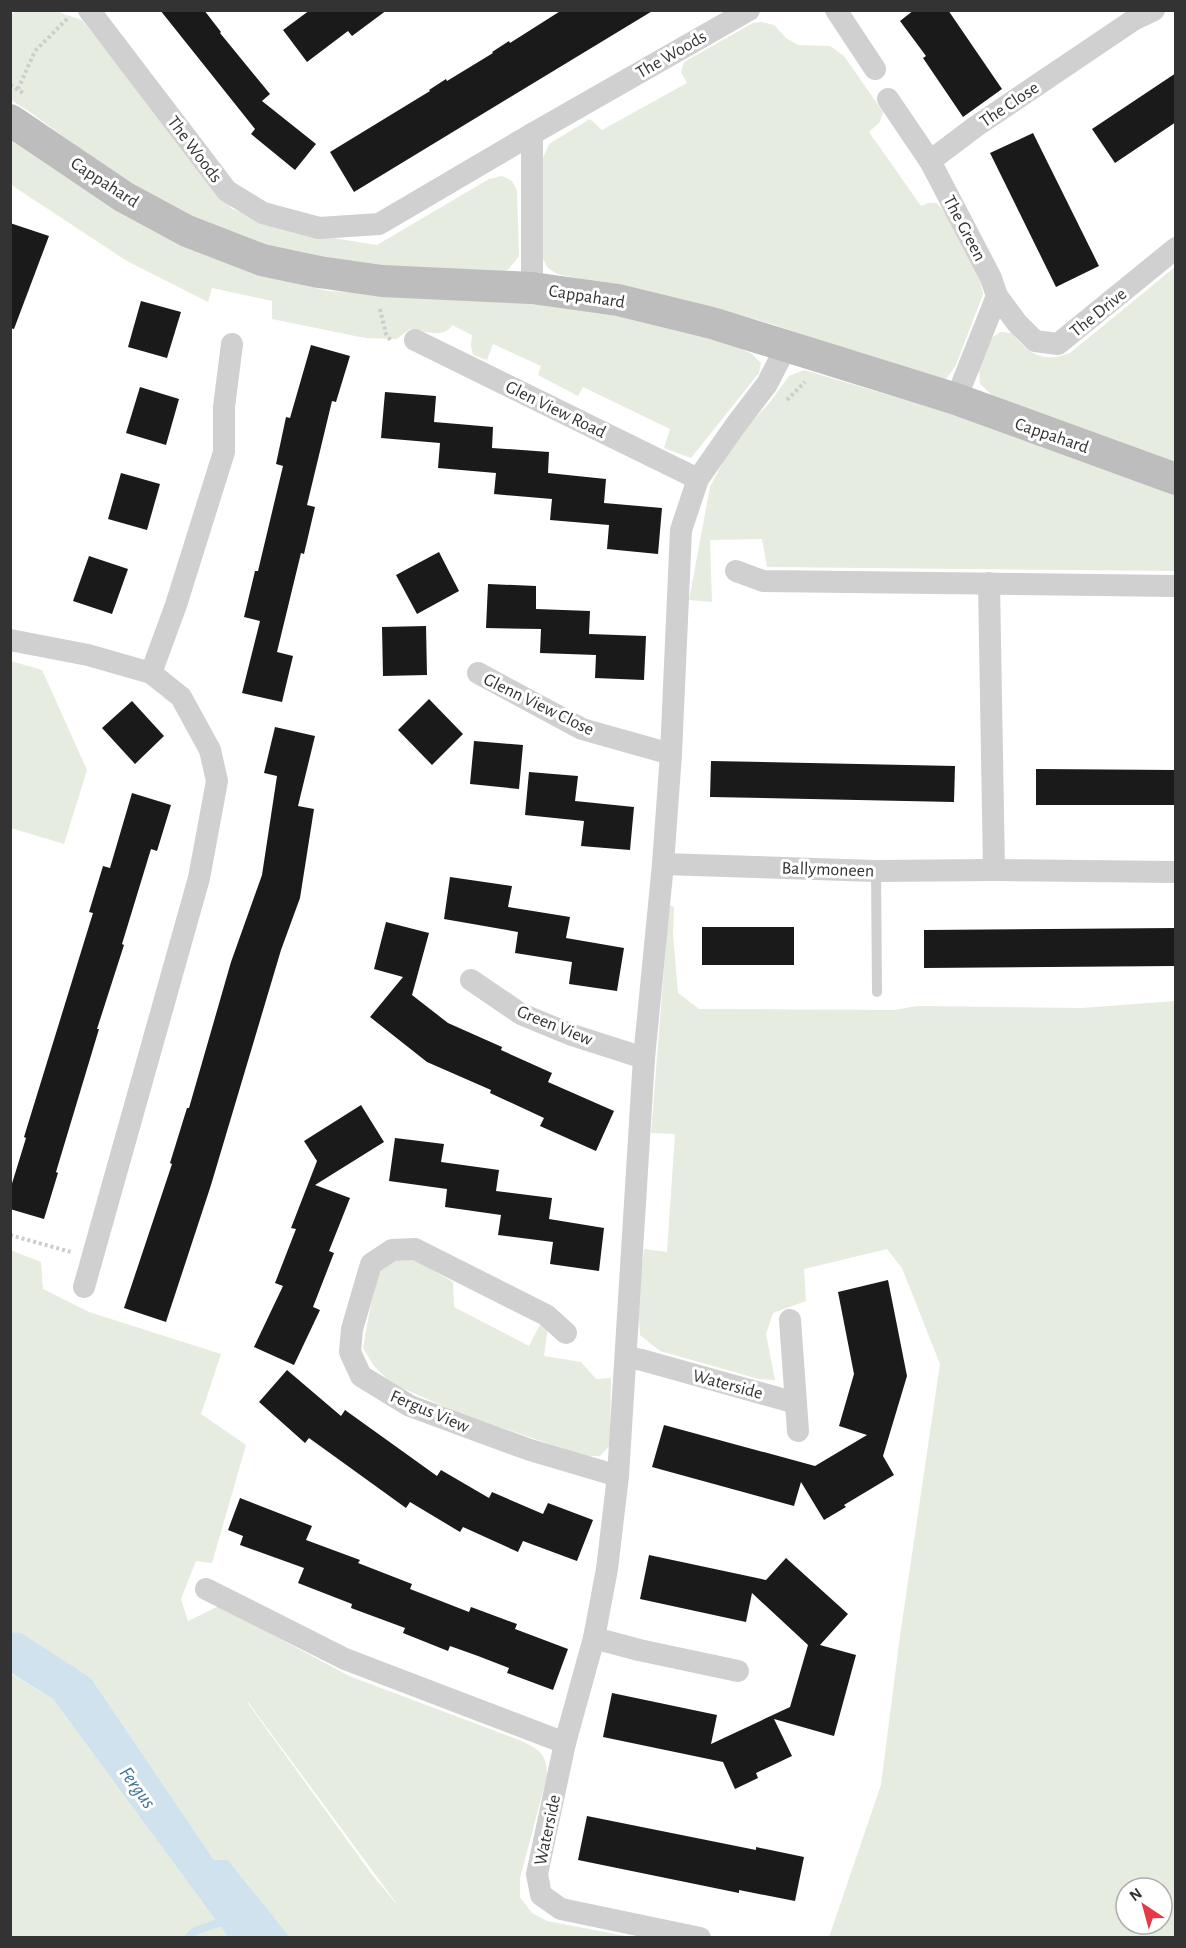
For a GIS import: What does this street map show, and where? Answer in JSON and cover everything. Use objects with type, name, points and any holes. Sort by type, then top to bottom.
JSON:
[{"type":"main road","name":"Cappahard","points":[[10,120],[124,197],[187,231],[262,260],[319,272],[382,280],[532,288],[618,300],[712,323],[956,399],[1176,479]]},
{"type":"street","name":"The Woods","points":[[80,13],[227,191],[263,213],[319,228],[379,224],[749,10]]},
{"type":"street","points":[[836,10],[875,69]]},
{"type":"street","name":"The Close","points":[[930,161],[975,127],[1126,25],[1155,10]]},
{"type":"street","points":[[888,99],[930,161]]},
{"type":"street","points":[[532,134],[532,288]]},
{"type":"street","name":"The Green","points":[[930,161],[991,278],[997,296]]},
{"type":"street","name":"The Drive","points":[[997,296],[1017,323],[1035,341],[1058,344],[1176,249]]},
{"type":"street","points":[[956,399],[997,296]]},
{"type":"street","name":"Glen View Road","points":[[415,340],[698,479]]},
{"type":"street","points":[[151,674],[176,605],[224,452],[225,407],[232,344]]},
{"type":"street","name":"Waterside","points":[[700,1938],[561,1909],[541,1895],[537,1874],[565,1743],[594,1638],[607,1569],[618,1476],[644,1058],[671,754],[681,531],[698,479],[767,384],[786,347]]},
{"type":"street","points":[[736,571],[763,581],[1176,586]]},
{"type":"street","points":[[989,583],[994,870]]},
{"type":"street","points":[[10,640],[88,656],[151,674],[181,697],[210,750],[217,781],[199,878],[84,1287]]},
{"type":"street","name":"Glenn View Close","points":[[477,673],[582,729],[671,754]]},
{"type":"street","name":"Ballymoneen","points":[[663,864],[876,871],[1176,872]]},
{"type":"street","name":"Green View","points":[[471,980],[521,1014],[572,1035],[644,1058]]},
{"type":"street","name":"Fergus View","points":[[566,1333],[546,1315],[415,1249],[392,1250],[371,1264],[352,1329],[350,1352],[361,1376],[410,1406],[530,1450],[618,1476]]},
{"type":"street","points":[[790,1320],[798,1431]]},
{"type":"street","name":"Waterside","points":[[626,1357],[796,1403]]},
{"type":"street","points":[[206,1589],[345,1659],[565,1743]]},
{"type":"street","points":[[594,1638],[738,1671]]},
{"type":"lane","points":[[876,871],[877,992]]},
{"type":"path","points":[[18,89],[35,51],[80,13]]},
{"type":"path","points":[[10,1235],[92,1258]]},
{"type":"shaded area","points":[[17,11],[59,11],[82,20],[232,209],[295,232],[377,245],[489,179],[502,176],[512,181],[517,191],[519,256],[508,270],[496,274],[344,263],[259,245],[196,219],[125,182],[11,100],[10,15]]},
{"type":"shaded area","points":[[762,22],[774,25],[786,38],[798,45],[830,46],[844,56],[883,112],[880,122],[869,132],[921,206],[937,203],[947,215],[980,280],[983,294],[956,365],[946,379],[930,378],[769,323],[654,294],[557,274],[548,268],[543,259],[543,158],[549,144],[590,119],[602,130],[687,83],[681,72],[684,62],[753,23]]},
{"type":"shaded area","points":[[10,136],[249,271],[328,291],[543,301],[611,313],[732,344],[752,354],[761,363],[759,373],[691,458],[664,448],[670,429],[583,387],[578,396],[538,375],[541,366],[493,344],[487,360],[473,355],[472,335],[452,325],[449,329],[439,333],[410,329],[397,339],[365,338],[272,319],[272,301],[212,288],[208,302],[127,261],[13,186],[10,180]]},
{"type":"shaded area","points":[[1175,267],[1175,462],[993,396],[980,384],[979,367],[992,338],[1000,332],[1012,333],[1024,347],[1037,355],[1052,357],[1070,353]]},
{"type":"shaded area","points":[[804,370],[1016,433],[1175,493],[1175,571],[767,567],[762,539],[710,540],[712,602],[689,600],[710,487],[733,442],[770,402],[789,376]]},
{"type":"shaded area","points":[[11,661],[42,670],[87,770],[64,844],[11,828]]},
{"type":"shaded area","points":[[669,905],[674,907],[673,934],[678,993],[699,1009],[895,1010],[917,1006],[1082,1008],[1175,1001],[1175,1937],[829,1937],[881,1785],[900,1636],[940,1364],[902,1268],[887,1249],[804,1269],[806,1301],[773,1313],[766,1334],[775,1380],[759,1379],[660,1351],[640,1335],[638,1299],[644,1249],[667,1252],[675,1134],[651,1133]]},
{"type":"shaded area","points":[[10,1250],[41,1262],[43,1289],[89,1312],[221,1354],[201,1414],[246,1445],[212,1563],[196,1561],[181,1599],[188,1621],[219,1606],[349,1676],[534,1747],[544,1758],[547,1776],[520,1878],[520,1897],[532,1913],[547,1921],[631,1937],[290,1937],[229,1861],[214,1860],[91,1678],[21,1634],[11,1632]],"holes":[[[248,1702],[400,1908],[373,1876]]]},
{"type":"shaded area","points":[[414,1259],[453,1282],[454,1307],[529,1346],[541,1323],[548,1327],[544,1356],[581,1362],[596,1379],[611,1378],[610,1445],[600,1456],[584,1456],[454,1411],[391,1383],[374,1366],[363,1348],[379,1273],[390,1261]]},
{"type":"shaded area","points":[[10,1673],[53,1699],[228,1937],[11,1937]]},
{"type":"water","name":"Fergus","points":[[10,1632],[21,1633],[91,1678],[214,1860],[228,1860],[290,1937],[228,1937],[53,1699],[11,1673]]},
{"type":"building","points":[[160,10],[204,10],[270,94],[262,101],[316,144],[295,170],[251,134],[255,129]]},
{"type":"building","points":[[310,10],[387,10],[352,36],[348,31],[307,62],[283,30]]},
{"type":"building","points":[[562,10],[654,10],[354,192],[330,152]]},
{"type":"building","points":[[914,10],[948,10],[1002,89],[963,117],[923,58],[926,56],[900,21]]},
{"type":"building","points":[[1176,73],[1176,122],[1115,163],[1092,129]]},
{"type":"building","points":[[1033,133],[1099,266],[1056,287],[990,153]]},
{"type":"building","points":[[10,223],[49,236],[14,329],[10,328]]},
{"type":"building","points":[[141,301],[181,312],[167,358],[128,347]]},
{"type":"building","points":[[311,345],[350,356],[336,402],[332,401],[307,505],[315,507],[304,554],[301,553],[277,652],[293,656],[282,702],[242,693],[260,621],[244,617],[255,571],[258,571],[283,466],[276,464],[286,417],[290,418]]},
{"type":"building","points":[[140,387],[179,399],[166,445],[126,433]]},
{"type":"building","points":[[385,392],[436,396],[434,422],[493,427],[492,448],[549,452],[548,473],[606,479],[604,503],[662,508],[658,554],[607,549],[609,525],[550,520],[552,499],[494,494],[496,473],[438,468],[440,443],[381,438]]},
{"type":"building","points":[[121,473],[160,484],[147,530],[108,519]]},
{"type":"building","points":[[439,552],[459,591],[417,614],[396,575]]},
{"type":"building","points":[[89,556],[128,569],[112,614],[73,601]]},
{"type":"building","points":[[488,584],[536,586],[536,609],[590,611],[589,634],[646,636],[644,680],[595,678],[596,655],[540,653],[541,629],[486,628]]},
{"type":"building","points":[[426,626],[427,675],[383,676],[382,627]]},
{"type":"building","points":[[429,699],[463,734],[432,765],[398,730]]},
{"type":"building","points":[[132,701],[164,736],[135,764],[102,728]]},
{"type":"building","points":[[275,727],[315,736],[298,806],[314,809],[300,898],[281,950],[211,1185],[166,1322],[124,1308],[172,1164],[170,1163],[187,1108],[189,1108],[231,962],[262,875],[277,776],[264,773]]},
{"type":"building","points":[[474,741],[523,745],[519,789],[470,784]]},
{"type":"building","points":[[711,761],[955,766],[954,802],[710,797]]},
{"type":"building","points":[[1036,769],[1176,770],[1176,805],[1036,805]]},
{"type":"building","points":[[529,772],[578,776],[575,801],[634,807],[630,850],[581,846],[584,821],[525,815]]},
{"type":"building","points":[[132,793],[171,805],[157,851],[151,849],[97,1029],[99,1029],[44,1219],[10,1209],[10,1190],[26,1138],[24,1137],[93,913],[89,912],[103,866],[110,868]]},
{"type":"building","points":[[450,877],[512,886],[508,907],[570,917],[566,938],[624,948],[617,991],[569,984],[572,962],[515,953],[518,932],[444,919]]},
{"type":"building","points":[[386,922],[429,933],[412,995],[448,1023],[552,1073],[548,1082],[614,1111],[596,1151],[540,1126],[544,1118],[490,1093],[491,1090],[427,1062],[370,1017],[403,977],[374,969]]},
{"type":"building","points":[[702,927],[794,927],[794,965],[702,965]]},
{"type":"building","points":[[1176,928],[1176,966],[924,968],[924,930]]},
{"type":"building","points":[[361,1105],[384,1142],[315,1185],[350,1198],[329,1251],[334,1253],[313,1307],[320,1310],[294,1365],[254,1347],[283,1286],[275,1283],[296,1229],[291,1228],[317,1161],[304,1141]]},
{"type":"building","points":[[395,1138],[444,1144],[441,1162],[499,1170],[496,1191],[552,1198],[549,1219],[604,1228],[599,1271],[550,1264],[553,1242],[498,1235],[501,1215],[445,1207],[447,1189],[389,1181]]},
{"type":"building","points":[[888,1280],[907,1376],[883,1456],[894,1475],[844,1505],[846,1507],[824,1520],[801,1482],[794,1506],[652,1467],[664,1425],[815,1466],[867,1435],[839,1426],[854,1374],[838,1292]]},
{"type":"building","points":[[287,1370],[341,1416],[345,1410],[437,1476],[441,1470],[489,1498],[492,1492],[543,1514],[548,1503],[593,1520],[577,1561],[523,1541],[518,1552],[463,1527],[460,1532],[410,1502],[406,1508],[309,1438],[305,1443],[259,1402]]},
{"type":"building","points":[[240,1498],[312,1526],[306,1540],[360,1560],[358,1563],[412,1584],[410,1589],[469,1612],[471,1607],[517,1624],[515,1629],[568,1649],[553,1690],[507,1673],[509,1668],[478,1656],[450,1646],[448,1651],[403,1633],[405,1628],[351,1608],[352,1604],[298,1583],[304,1568],[240,1545],[243,1536],[228,1530]]},
{"type":"building","points":[[649,1555],[766,1580],[786,1558],[848,1614],[820,1645],[856,1655],[834,1736],[774,1719],[792,1756],[756,1773],[758,1778],[735,1789],[723,1762],[603,1737],[612,1693],[717,1715],[711,1744],[790,1707],[808,1645],[752,1593],[746,1622],[640,1599]]},
{"type":"building","points":[[587,1816],[756,1850],[756,1847],[804,1857],[795,1901],[739,1890],[739,1893],[578,1860]]},
{"type":"waterway","points":[[188,1938],[195,1931],[227,1920]]}]
